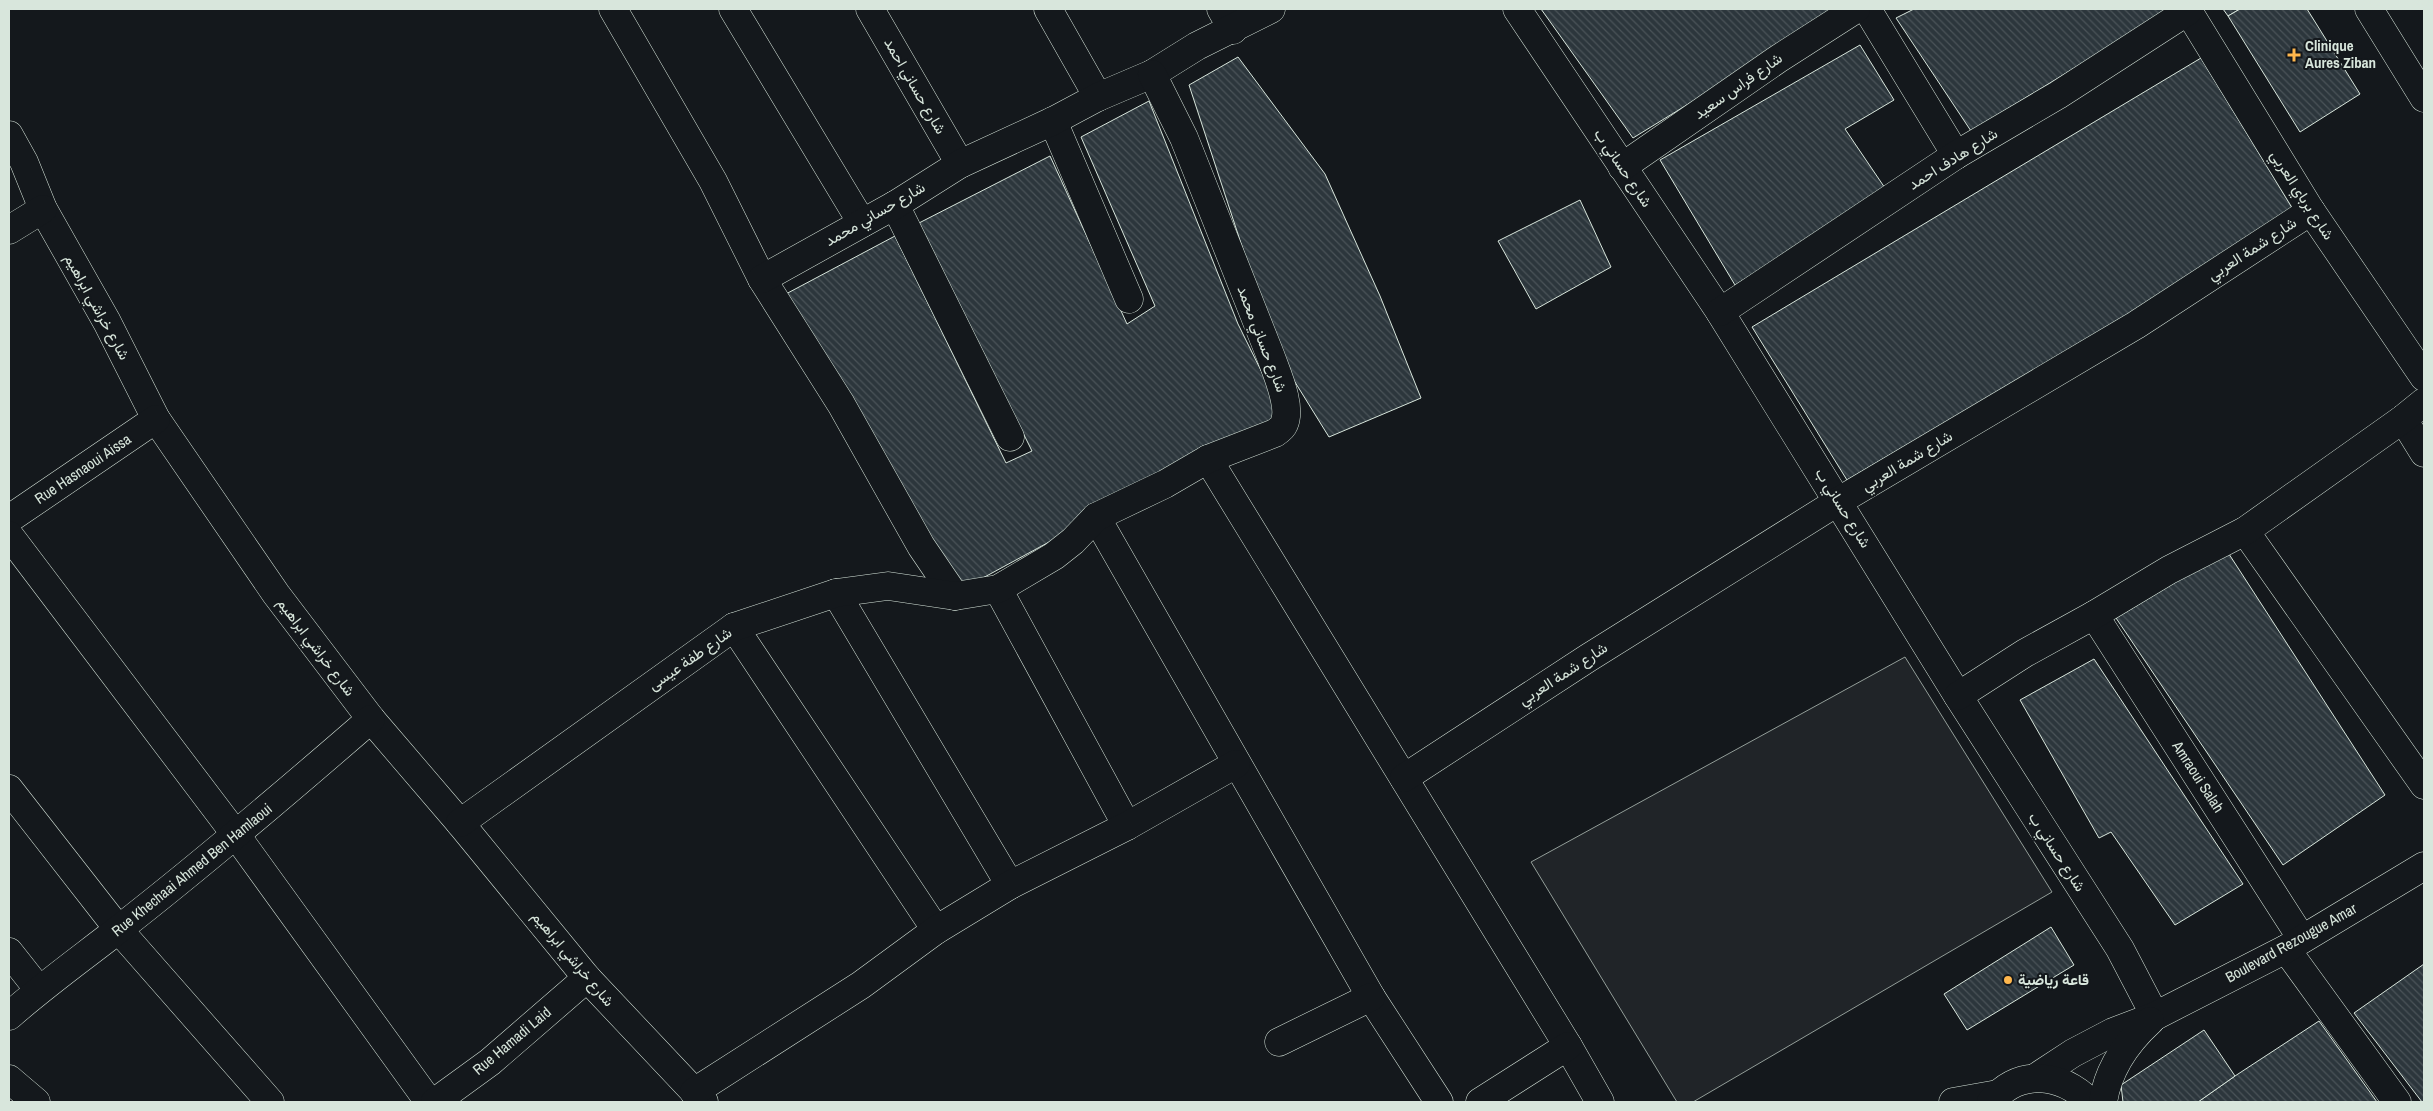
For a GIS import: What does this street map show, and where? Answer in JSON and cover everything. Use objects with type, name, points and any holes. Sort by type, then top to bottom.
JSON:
[{"type":"street","points":[[614,9],[713,181],[762,279],[841,404],[922,546],[955,596]]},
{"type":"street","points":[[733,9],[862,223]]},
{"type":"street","name":"شارع حساني احمد","points":[[870,9],[960,164]]},
{"type":"street","points":[[1048,9],[1098,97]]},
{"type":"street","name":"شارع حساني محمد","points":[[762,279],[895,204],[960,164],[1053,121],[1098,97],[1152,74],[1197,46],[1227,19],[1272,9]]},
{"type":"street","name":"شارع حساني ب","points":[[1517,9],[1720,312],[1839,501],[1958,696],[2120,949],[2155,1016]]},
{"type":"street","name":"شارع فراس سعيد","points":[[1622,167],[1778,59],[1856,9]]},
{"type":"street","points":[[1867,9],[1956,155]]},
{"type":"street","points":[[2370,9],[2424,98]]},
{"type":"street","name":"شارع هادف احمد","points":[[1720,312],[1956,155],[2058,95],[2187,10]]},
{"type":"street","name":"شارع برباي العربي","points":[[2187,10],[2311,212],[2424,377]]},
{"type":"street","name":"شارع حساني محمد","points":[[955,596],[998,589],[1054,556],[1073,541],[1096,517],[1164,484],[1208,459],[1275,433],[1284,425],[1286,413],[1284,394],[1184,138],[1152,74]]},
{"type":"street","points":[[1053,121],[1129,299]]},
{"type":"street","name":"شارع خراشي ابراهيم","points":[[9,135],[24,162],[43,209],[107,322],[156,419],[276,594],[371,719],[460,822],[587,978],[699,1097]]},
{"type":"street","points":[[895,204],[1010,437]]},
{"type":"street","points":[[9,230],[43,209]]},
{"type":"street","name":"شارع شمة العربي","points":[[1404,778],[1588,658],[1839,501],[2136,325],[2311,212]]},
{"type":"street","points":[[1958,696],[2025,653],[2094,615],[2169,570],[2245,532],[2404,419],[2424,402]]},
{"type":"street","name":"Rue Hasnaoui Aissa","points":[[9,519],[156,419]]},
{"type":"street","points":[[2404,419],[2424,453]]},
{"type":"street","points":[[1208,459],[1568,1046],[1600,1102]]},
{"type":"street","points":[[1096,517],[1236,764],[1372,997],[1439,1102]]},
{"type":"street","points":[[2245,532],[2424,785]]},
{"type":"street","points":[[9,535],[236,835],[429,1102]]},
{"type":"street","name":"شارع طفة عيسى","points":[[460,822],[734,627],[836,593],[888,586],[955,596]]},
{"type":"street","points":[[998,589],[1127,826]]},
{"type":"street","points":[[836,593],[1010,885]]},
{"type":"street","name":"Amraoui Salah","points":[[2094,615],[2294,944],[2397,1102]]},
{"type":"street","points":[[734,627],[936,930]]},
{"type":"street","name":"Rue Khechaai Ahmed Ben Hamlaoui","points":[[9,1016],[39,990],[119,930],[236,835],[371,719]]},
{"type":"street","points":[[699,1097],[861,986],[936,930],[1010,885],[1127,826],[1236,764]]},
{"type":"street","points":[[9,789],[119,930],[270,1102]]},
{"type":"street","name":"Boulevard Rezougue Amar","points":[[2155,1016],[2294,944],[2424,866]]},
{"type":"street","points":[[9,952],[39,990]]},
{"type":"street","name":"Rue Hamadi Laid","points":[[434,1102],[490,1062],[587,978]]},
{"type":"street","points":[[1279,1042],[1372,997]]},
{"type":"street","points":[[1953,1102],[1995,1098],[2016,1083],[2035,1078],[2073,1053],[2113,1032],[2155,1016]]},
{"type":"street","points":[[2103,1102],[2105,1090],[2116,1062],[2132,1037],[2155,1016]]},
{"type":"street","points":[[1480,1102],[1568,1046]]},
{"type":"street","points":[[2035,1078],[2056,1080],[2075,1088],[2090,1102]]},
{"type":"street","points":[[9,1079],[36,1102]]},
{"type":"shaded area","points":[[1905,657],[2052,892],[1693,1102],[1677,1102],[1531,862]]},
{"type":"building","points":[[1541,9],[1843,9],[1633,138]]},
{"type":"building","points":[[1914,9],[2170,10],[1971,131],[1896,18]]},
{"type":"building","points":[[2223,9],[2240,9],[2228,16]]},
{"type":"building","name":"Clinique Aures Ziban","points":[[2240,9],[2307,9],[2360,94],[2300,132],[2228,16]]},
{"type":"building","points":[[1860,45],[1894,100],[1845,129],[1887,191],[1735,285],[1660,160]]},
{"type":"building","points":[[1238,57],[1325,174],[1380,296],[1421,398],[1329,437],[1277,353],[1189,85]]},
{"type":"building","points":[[2201,58],[2297,216],[1847,480],[1752,327]]},
{"type":"building","points":[[1149,101],[1238,324],[1283,415],[957,592],[784,295],[895,236],[1006,463],[1032,451],[919,223],[1050,156],[1127,324],[1155,306],[1081,137]]},
{"type":"building","points":[[1580,200],[1611,267],[1536,309],[1498,241]]},
{"type":"building","points":[[2227,551],[2385,795],[2283,865],[2116,618]]},
{"type":"building","points":[[2094,659],[2243,884],[2175,925],[2111,832],[2099,838],[2020,700]]},
{"type":"building","name":"قاعة رياضية","points":[[2051,927],[2074,965],[1967,1030],[1944,994]]},
{"type":"building","points":[[2424,964],[2424,1102],[2422,1102],[2354,1013]]},
{"type":"building","points":[[2319,1021],[2377,1102],[2198,1102],[2235,1076]]},
{"type":"building","points":[[2204,1030],[2235,1076],[2198,1102],[2123,1102],[2121,1085]]},
{"type":"place","name":"Clinique Aures Ziban","points":[[2294,55]]},
{"type":"place","name":"قاعة رياضية","points":[[2008,980]]}]
